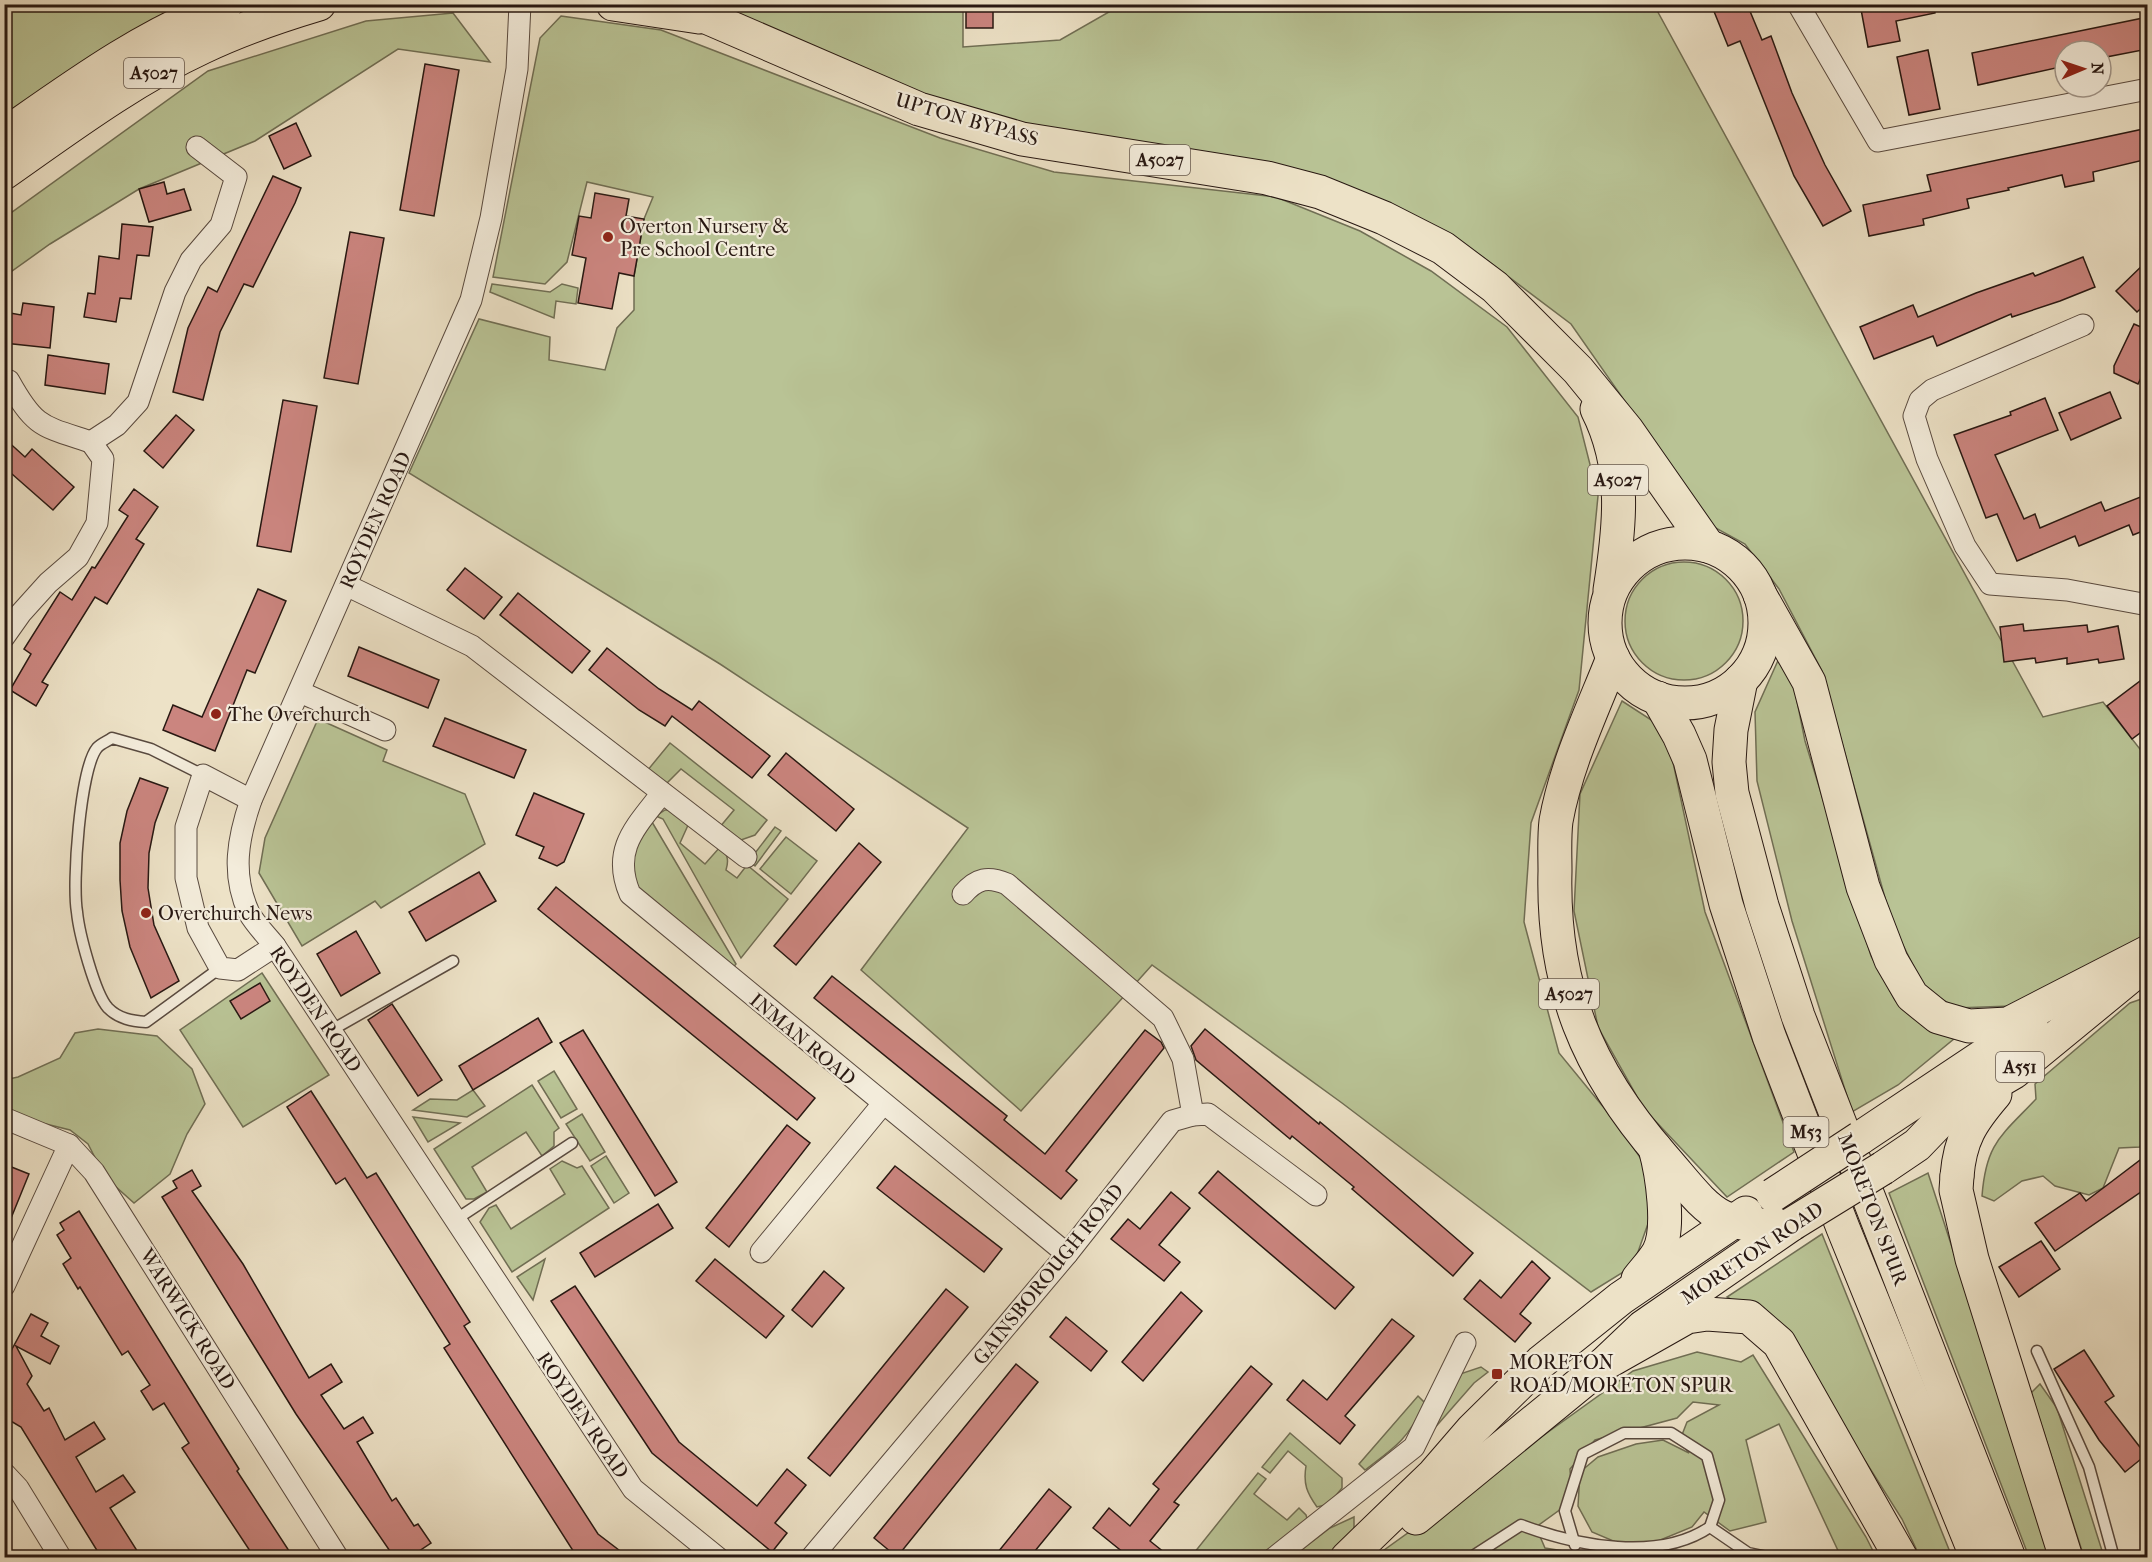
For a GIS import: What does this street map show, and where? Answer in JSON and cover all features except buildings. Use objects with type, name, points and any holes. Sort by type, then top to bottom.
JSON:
[{"type":"main road","name":"A5027","points":[[4,135],[68,90],[155,37],[226,4]]},
{"type":"main road","name":"A5027","points":[[4,172],[123,91],[202,47],[270,18],[320,4]]},
{"type":"main road","name":"UPTON BYPASS","points":[[613,4],[690,11],[919,109],[1022,139],[1267,177],[1320,192],[1384,218],[1443,248],[1495,287],[1578,370],[1627,430],[1708,546]]},
{"type":"main road","name":"UPTON BYPASS","points":[[1578,370],[1608,430],[1616,461],[1620,496],[1619,531],[1609,598]]},
{"type":"main road","points":[[1760,595],[1765,617],[1763,640],[1755,662],[1741,680],[1723,694],[1702,701],[1680,703],[1658,698],[1640,689],[1624,675],[1613,658],[1606,639],[1605,618],[1609,598],[1620,576],[1638,558],[1660,547],[1684,543],[1708,546],[1730,557],[1748,573],[1809,682],[1863,887],[1890,960],[1912,996],[1938,1017],[1969,1026],[2008,1024],[2148,953]]},
{"type":"main road","name":"A5027","points":[[1613,658],[1576,752],[1556,822],[1555,908],[1559,956],[1574,1011],[1590,1053],[1630,1118],[1711,1212],[1732,1222],[1761,1227],[1792,1224]]},
{"type":"main road","name":"MORETON SPUR","points":[[1741,680],[1731,730],[1732,793],[1762,906],[1798,1016],[2009,1557]]},
{"type":"main road","name":"MORETON SPUR","points":[[1658,698],[1690,760],[1726,904],[1769,1036],[1843,1228],[1977,1557]]},
{"type":"main road","name":"MORETON ROAD","points":[[1359,1557],[1422,1513],[1604,1364],[1661,1314],[1792,1224],[1917,1145],[1941,1120],[2014,1072],[2126,982],[2148,953]]},
{"type":"main road","name":"MORETON ROAD","points":[[1347,1557],[1407,1500],[1472,1430],[1542,1362],[1626,1295],[2094,981]]},
{"type":"main road","points":[[2014,1072],[1974,1119],[1959,1149],[1956,1190],[1972,1259],[2066,1557]]},
{"type":"main road","points":[[1860,1138],[1917,1145],[1939,1156],[1957,1176]]},
{"type":"main road","name":"A5027","points":[[1626,1295],[1659,1252],[1664,1212],[1663,1179],[1654,1147]]},
{"type":"main road","points":[[1604,1364],[1687,1317],[1707,1314],[1749,1317],[1779,1343],[1901,1557]]},
{"type":"street","name":"ROYDEN ROAD","points":[[520,4],[517,69],[491,218],[471,300],[251,800],[238,837],[238,875],[249,914],[275,946],[633,1489],[718,1557]]},
{"type":"street","points":[[1798,4],[1878,141],[2148,90]]},
{"type":"street","points":[[90,442],[117,425],[138,402],[174,292],[191,260],[221,225],[236,177],[197,147]]},
{"type":"street","points":[[2083,325],[1932,390],[1920,400],[1914,416],[1927,459],[1965,546],[1990,584],[2067,590],[2148,605]]},
{"type":"street","points":[[4,381],[9,381],[24,408],[42,426],[90,442],[103,459],[97,523],[78,557],[48,583],[21,613],[4,637]]},
{"type":"street","points":[[346,585],[472,646],[746,857]]},
{"type":"street","points":[[300,692],[385,730]]},
{"type":"street","points":[[251,800],[203,775],[186,827],[186,878],[198,928],[220,968],[238,970],[275,946]]},
{"type":"street","name":"INMAN ROAD","points":[[662,793],[640,822],[622,853],[623,877],[630,894],[882,1105],[1066,1254]]},
{"type":"street","points":[[963,894],[972,883],[985,878],[993,878],[1007,884],[1163,1018],[1183,1059],[1193,1115],[1208,1114],[1316,1194]]},
{"type":"street","points":[[762,1252],[882,1105]]},
{"type":"street","name":"GAINSBOROUGH ROAD","points":[[811,1557],[1066,1254],[1172,1121],[1193,1115]]},
{"type":"street","name":"WARWICK ROAD","points":[[4,1118],[69,1145],[94,1172],[338,1557]]},
{"type":"street","points":[[4,1286],[69,1145]]},
{"type":"street","points":[[1274,1557],[1414,1447],[1465,1343]]},
{"type":"street","points":[[4,1473],[18,1488],[61,1557]]},
{"type":"street","points":[[1374,1479],[1407,1500]]},
{"type":"lane","points":[[203,775],[151,749],[112,738],[97,748],[88,770],[80,820],[76,910],[87,961],[107,1007],[126,1020],[146,1022],[220,968]]},
{"type":"lane","points":[[330,1030],[453,961]]},
{"type":"lane","points":[[455,1220],[572,1143]]},
{"type":"lane","points":[[2037,1352],[2089,1467],[2114,1557]]},
{"type":"lane","points":[[1470,1557],[1521,1525],[1575,1545],[1644,1554],[1697,1538],[1710,1527],[1719,1500],[1707,1456],[1671,1433],[1624,1432],[1583,1454],[1565,1511],[1575,1545]]},
{"type":"lane","points":[[1710,1527],[1748,1553],[1772,1557]]},
{"type":"green space","points":[[4,5],[210,5],[5,124]]},
{"type":"green space","points":[[719,5],[963,5],[963,47],[1060,40],[1121,5],[1654,5],[2043,717],[2103,702],[2147,758],[2147,939],[2011,1006],[1956,1008],[1925,989],[1892,923],[1822,671],[1779,589],[1745,544],[1712,526],[1571,324],[1481,256],[1397,207],[1050,131],[920,94]]},
{"type":"green space","points":[[453,13],[490,62],[398,49],[255,141],[139,189],[50,244],[5,276],[4,218],[208,71],[366,21]]},
{"type":"green space","points":[[561,16],[661,30],[940,138],[1054,172],[1276,197],[1360,231],[1431,271],[1507,327],[1578,417],[1598,496],[1579,690],[1531,823],[1524,922],[1559,1053],[1623,1131],[1650,1173],[1650,1218],[1633,1266],[1591,1292],[1342,1103],[1152,965],[1021,1111],[861,970],[968,828],[720,664],[409,473],[479,319],[550,337],[549,360],[605,370],[617,328],[634,310],[634,276],[644,219],[653,197],[587,182],[567,262],[545,284],[493,277],[540,38]]},
{"type":"green space","points":[[492,284],[550,292],[562,284],[578,288],[576,304],[556,301],[554,318],[490,292]]},
{"type":"green space","points":[[1684,562],[1707,566],[1726,579],[1739,598],[1743,621],[1739,644],[1726,663],[1707,676],[1684,680],[1661,676],[1642,663],[1629,644],[1625,621],[1629,598],[1642,579],[1661,566]]},
{"type":"green space","points":[[1780,656],[1794,686],[1805,741],[1871,956],[1895,1000],[1955,1038],[1898,1085],[1852,1112],[1792,921],[1757,781],[1755,712]]},
{"type":"green space","points":[[1622,701],[1656,723],[1671,753],[1705,912],[1794,1152],[1727,1197],[1644,1109],[1598,1027],[1574,911],[1580,794]]},
{"type":"green space","points":[[318,719],[387,750],[383,761],[465,794],[485,844],[381,908],[375,901],[302,946],[259,873],[265,838]]},
{"type":"green space","points":[[670,743],[767,820],[755,835],[741,840],[719,828],[734,810],[681,769],[666,784],[647,771]]},
{"type":"green space","points":[[665,810],[674,810],[689,823],[680,843],[705,864],[720,847],[727,858],[726,870],[737,878],[747,865],[788,899],[741,958],[663,819],[656,816]]},
{"type":"green space","points":[[652,822],[736,964],[732,969],[634,884],[631,851]]},
{"type":"green space","points":[[775,827],[781,831],[755,866],[749,861]]},
{"type":"green space","points":[[786,837],[817,861],[791,894],[760,869]]},
{"type":"green space","points":[[262,973],[329,1075],[243,1127],[180,1030]]},
{"type":"green space","points":[[2147,997],[2147,1126],[2140,1147],[2119,1148],[2103,1188],[2089,1195],[2055,1186],[2043,1176],[2022,1181],[1994,1201],[1982,1196],[1987,1164],[1992,1152],[2005,1132],[2036,1099],[2035,1084],[2130,1003]]},
{"type":"green space","points":[[98,1029],[157,1036],[192,1069],[205,1104],[187,1134],[170,1174],[134,1203],[105,1177],[88,1144],[70,1130],[26,1119],[5,1109],[4,1080],[18,1077],[60,1058],[75,1033]]},
{"type":"green space","points":[[554,1071],[577,1109],[561,1118],[538,1081]]},
{"type":"green space","points":[[532,1085],[559,1128],[554,1132],[554,1146],[542,1156],[526,1132],[472,1167],[487,1192],[474,1199],[466,1199],[434,1149]]},
{"type":"green space","points":[[473,1090],[485,1106],[467,1117],[413,1110],[430,1099],[457,1100]]},
{"type":"green space","points":[[582,1114],[605,1152],[590,1161],[566,1124]]},
{"type":"green space","points":[[413,1117],[460,1123],[428,1142]]},
{"type":"green space","points":[[606,1156],[629,1193],[614,1203],[591,1166]]},
{"type":"green space","points":[[562,1161],[577,1168],[582,1166],[609,1208],[512,1272],[480,1222],[489,1208],[496,1205],[511,1229],[565,1194],[550,1169]]},
{"type":"green space","points":[[1928,1173],[2052,1557],[2029,1557],[1889,1193]]},
{"type":"green space","points":[[1822,1234],[1952,1557],[1920,1557],[1902,1519],[1782,1329],[1727,1297]]},
{"type":"green space","points":[[545,1259],[533,1300],[517,1277]]},
{"type":"green space","points":[[1697,1352],[1741,1362],[1753,1355],[1866,1537],[1876,1557],[1841,1557],[1779,1424],[1746,1440],[1766,1522],[1730,1531],[1704,1512],[1692,1527],[1658,1541],[1625,1546],[1592,1532],[1578,1506],[1580,1472],[1598,1457],[1636,1444],[1663,1440],[1689,1453],[1680,1440],[1687,1422],[1719,1405],[1693,1402],[1677,1418],[1595,1440],[1570,1469],[1572,1501],[1536,1527],[1545,1548],[1576,1553],[1577,1557],[1449,1558],[1448,1554],[1445,1558],[1373,1558],[1633,1371]]},
{"type":"green space","points":[[1481,1367],[1488,1372],[1474,1383],[1432,1431],[1460,1374]]},
{"type":"green space","points":[[2040,1384],[2057,1408],[2104,1557],[2084,1557],[2031,1393]]},
{"type":"green space","points":[[1418,1396],[1425,1403],[1407,1434],[1365,1470],[1359,1464]]},
{"type":"green space","points":[[1290,1433],[1342,1478],[1342,1488],[1329,1504],[1317,1507],[1307,1488],[1306,1466],[1288,1451],[1270,1473],[1262,1467]]},
{"type":"green space","points":[[1258,1473],[1266,1479],[1254,1494],[1287,1520],[1299,1508],[1306,1515],[1308,1522],[1261,1557],[1190,1558]]},
{"type":"green space","points":[[1354,1517],[1354,1535],[1330,1557],[1291,1558],[1330,1528]]},
{"type":"place","name":"Overton Nursery & Pre School Centre","points":[[608,237]]},
{"type":"place","name":"The Overchurch","points":[[216,714]]},
{"type":"place","name":"Overchurch News","points":[[146,913]]},
{"type":"place","name":"MORETON ROAD/MORETON SPUR","points":[[1497,1374]]}]
